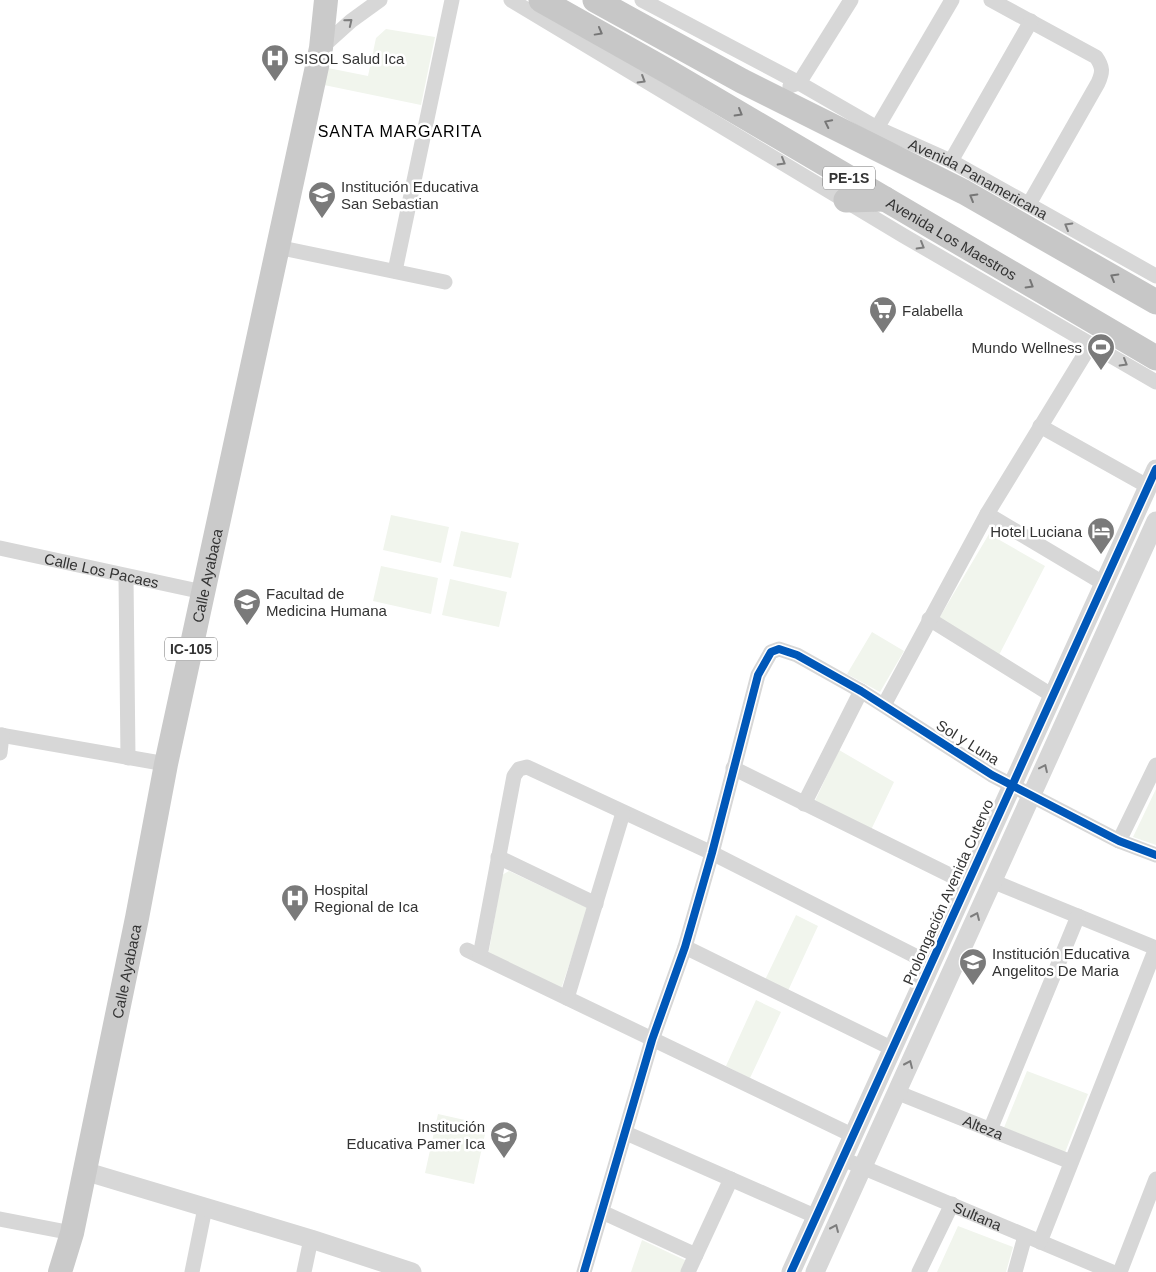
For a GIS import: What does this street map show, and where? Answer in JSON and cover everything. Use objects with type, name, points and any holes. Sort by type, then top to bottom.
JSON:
[{"type":"highway","name":"PE-1S","points":[[595,0],[767,94],[964,192],[1156,302]]},
{"type":"highway","name":"Avenida Los Maestros","points":[[556,14],[885,199],[1156,358]]},
{"type":"highway","points":[[846,200],[885,199]]},
{"type":"main road","name":"Calle Ayabaca","points":[[318,0],[322,37]]},
{"type":"main road","name":"Calle Ayabaca","points":[[60,1272],[72,1233],[137,918],[166,764],[322,37],[326,0]]},
{"type":"street","points":[[322,37],[351,21],[380,0]]},
{"type":"street","points":[[395,271],[452,0]]},
{"type":"street","points":[[511,0],[556,14],[602,56],[904,236],[1156,382]]},
{"type":"street","name":"Avenida Panamericana","points":[[642,0],[799,83],[877,128],[951,161],[1156,276]]},
{"type":"street","points":[[767,94],[799,83],[851,0]]},
{"type":"street","points":[[877,128],[952,0]]},
{"type":"street","points":[[991,0],[1096,57],[1102,65],[1103,73],[1029,204]]},
{"type":"street","points":[[951,161],[1031,21]]},
{"type":"street","points":[[278,247],[445,282]]},
{"type":"street","points":[[884,705],[928,619],[987,514],[1091,344]]},
{"type":"street","points":[[1040,426],[1149,487]]},
{"type":"street","name":"Prolongación Avenida Cutervo","points":[[791,1272],[1156,470]]},
{"type":"street","points":[[987,514],[1103,583]]},
{"type":"street","points":[[815,1272],[1156,522]]},
{"type":"street","name":"Calle Los Pacaes","points":[[0,548],[126,577],[203,592]]},
{"type":"street","points":[[126,577],[128,758]]},
{"type":"street","points":[[928,619],[1052,696]]},
{"type":"street","name":"Sol y Luna","points":[[733,768],[758,675],[764,661],[771,652],[779,649],[797,656],[861,691],[992,775],[1032,794],[1119,841],[1156,855]]},
{"type":"street","points":[[804,804],[861,691]]},
{"type":"street","points":[[0,753],[1,735],[166,764]]},
{"type":"street","points":[[1119,841],[1156,765]]},
{"type":"street","points":[[854,1136],[473,953],[498,857],[514,776],[522,767],[531,768],[623,813],[712,853],[931,964]]},
{"type":"street","points":[[584,1272],[652,1040],[685,946],[712,853],[733,768],[968,884]]},
{"type":"street","points":[[567,998],[623,813]]},
{"type":"street","points":[[498,857],[596,904]]},
{"type":"street","points":[[992,881],[1156,948],[1040,1242]]},
{"type":"street","points":[[990,1130],[1078,916]]},
{"type":"street","points":[[685,946],[893,1049]]},
{"type":"street","name":"Alteza","points":[[896,1092],[1071,1162]]},
{"type":"street","points":[[626,1133],[817,1217]]},
{"type":"street","name":"Sultana","points":[[843,1159],[1105,1270]]},
{"type":"street","points":[[84,1171],[311,1239],[412,1272]]},
{"type":"street","points":[[688,1272],[731,1179]]},
{"type":"street","points":[[1120,1272],[1152,1202],[1156,1179]]},
{"type":"street","points":[[919,1272],[952,1204]]},
{"type":"street","points":[[192,1272],[205,1208]]},
{"type":"street","points":[[602,1212],[696,1255]]},
{"type":"street","points":[[0,1219],[72,1233]]},
{"type":"street","points":[[1015,1272],[1025,1236]]},
{"type":"street","points":[[304,1272],[311,1239]]},
{"type":"shaded area","name":"SANTA MARGARITA","points":[[386,29],[435,37],[421,105],[324,85],[328,68],[368,76],[376,38]]},
{"type":"shaded area","points":[[391,515],[449,527],[441,563],[383,550]]},
{"type":"shaded area","points":[[461,531],[519,543],[511,578],[453,566]]},
{"type":"shaded area","points":[[989,534],[1045,566],[999,655],[938,620]]},
{"type":"shaded area","points":[[381,566],[438,578],[431,614],[373,601]]},
{"type":"shaded area","points":[[450,579],[507,592],[499,627],[442,615]]},
{"type":"shaded area","points":[[872,632],[904,651],[880,692],[847,674]]},
{"type":"shaded area","points":[[839,750],[894,782],[870,832],[813,805]]},
{"type":"shaded area","points":[[1156,789],[1156,845],[1133,837]]},
{"type":"shaded area","points":[[509,871],[588,908],[560,992],[488,957],[502,875]]},
{"type":"shaded area","points":[[796,915],[818,926],[787,993],[764,982]]},
{"type":"shaded area","points":[[756,1000],[781,1012],[750,1078],[726,1066]]},
{"type":"shaded area","points":[[1027,1071],[1088,1094],[1064,1155],[1003,1130]]},
{"type":"shaded area","points":[[438,1114],[487,1125],[474,1184],[425,1173]]},
{"type":"shaded area","points":[[958,1226],[1013,1247],[1006,1272],[937,1272]]},
{"type":"shaded area","points":[[642,1240],[687,1261],[683,1272],[631,1272]]},
{"type":"cycle path","points":[[791,1272],[1156,469]]},
{"type":"cycle path","points":[[584,1272],[652,1040],[685,947],[712,853],[758,675],[771,652],[779,649],[797,655],[861,691],[992,775],[1119,841],[1156,855]]},
{"type":"place","name":"SISOL Salud Ica","points":[[275,82]]},
{"type":"place","name":"Institución Educativa San Sebastian","points":[[322,219]]},
{"type":"place","name":"Falabella","points":[[883,334]]},
{"type":"place","name":"Mundo Wellness","points":[[1101,371]]},
{"type":"place","name":"Hotel Luciana","points":[[1101,555]]},
{"type":"place","name":"Facultad de Medicina Humana","points":[[247,626]]},
{"type":"place","name":"Hospital Regional de Ica","points":[[295,922]]},
{"type":"place","name":"Institución Educativa Angelitos De Maria","points":[[973,986]]},
{"type":"place","name":"Institución Educativa Pamer Ica","points":[[504,1159]]},
{"type":"district","name":"SANTA MARGARITA","points":[[400,131]]}]
